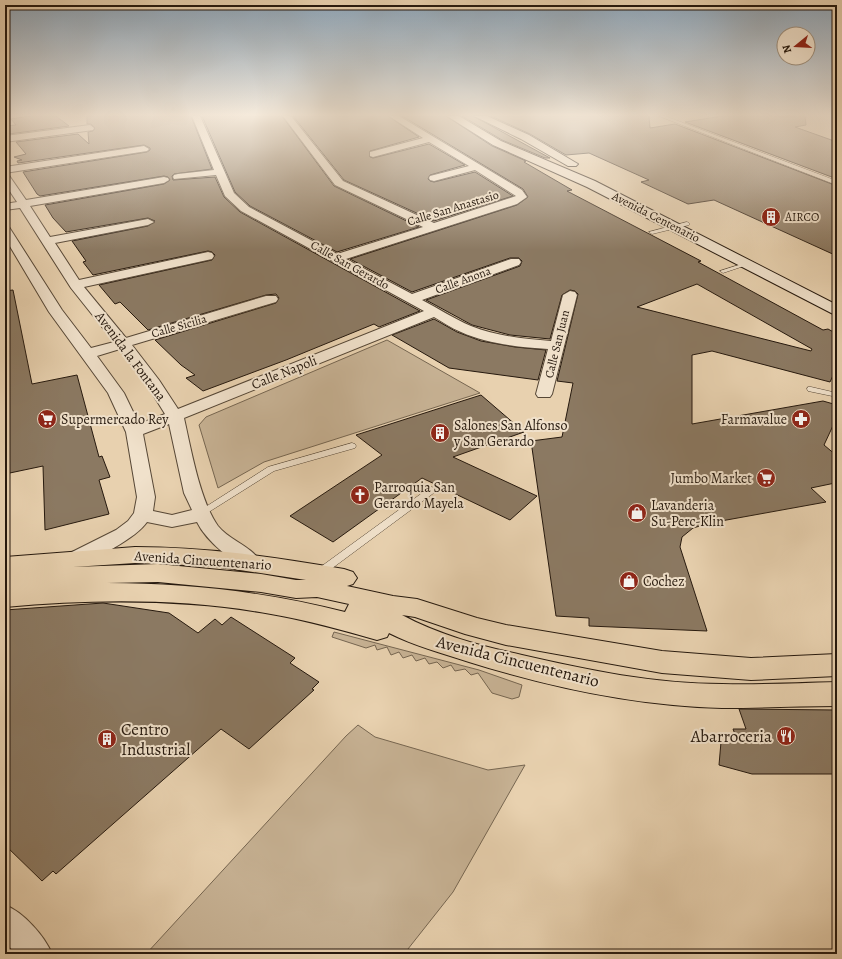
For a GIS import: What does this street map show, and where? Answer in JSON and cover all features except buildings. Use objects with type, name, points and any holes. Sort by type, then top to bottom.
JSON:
[{"type":"main road","name":"Avenida Centenario","points":[[536,161],[591,184],[837,301]]},
{"type":"main road","name":"Avenida Centenario","points":[[567,161],[748,264],[837,310]]},
{"type":"main road","name":"Avenida Cincuentenario","points":[[5,565],[77,558],[136,555],[194,557],[250,562],[345,578],[400,594],[416,621],[497,660],[564,676],[642,690],[721,696],[837,694]]},
{"type":"main road","name":"Avenida Cincuentenario","points":[[5,581],[57,576],[158,573],[247,582],[296,589],[313,598],[386,619],[474,627],[506,635],[662,662],[750,669],[832,663]]},
{"type":"main road","name":"Avenida Cincuentenario","points":[[5,598],[49,593],[118,590],[180,593],[257,602],[377,630],[416,621]]},
{"type":"street","points":[[5,170],[66,161]]},
{"type":"street","name":"Calle San Gerardo","points":[[215,161],[229,194],[245,209],[434,312],[466,329],[485,336],[508,341],[557,346]]},
{"type":"street","points":[[322,161],[339,183],[433,227]]},
{"type":"street","name":"Calle San Anastasio","points":[[336,258],[513,202],[522,197],[518,192],[465,161]]},
{"type":"street","points":[[434,178],[476,167]]},
{"type":"street","points":[[178,177],[220,172]]},
{"type":"street","name":"Avenida la Fontana","points":[[5,176],[76,285],[154,383],[175,416],[193,493],[201,513],[210,529],[227,545],[250,562]]},
{"type":"street","points":[[5,207],[164,180]]},
{"type":"street","points":[[47,241],[148,222]]},
{"type":"street","points":[[5,229],[56,312],[116,393],[134,432],[146,497],[142,514],[135,525],[123,534],[77,558]]},
{"type":"street","points":[[76,285],[208,256]]},
{"type":"street","name":"Calle Anona","points":[[411,299],[514,262]]},
{"type":"street","name":"Calle San Juan","points":[[544,394],[570,295]]},
{"type":"street","name":"Calle Sicilia","points":[[88,354],[270,299]]},
{"type":"street","name":"Calle Napoli","points":[[134,432],[434,312]]},
{"type":"street","points":[[142,514],[157,520],[176,522],[201,513]]},
{"type":"street","points":[[5,920],[37,954]]},
{"type":"lane","points":[[778,161],[837,183]]},
{"type":"lane","points":[[652,232],[680,226]]},
{"type":"lane","points":[[723,271],[748,264]]},
{"type":"lane","points":[[811,389],[837,395]]},
{"type":"lane","points":[[201,513],[271,469],[352,446]]},
{"type":"lane","points":[[319,573],[432,490]]},
{"type":"shaded area","points":[[387,340],[480,393],[264,462],[218,488],[199,425],[206,417]]},
{"type":"shaded area","points":[[334,632],[479,670],[522,685],[519,697],[512,699],[492,693],[478,673],[471,675],[465,669],[455,671],[451,665],[443,668],[437,662],[429,664],[425,658],[416,661],[412,655],[403,658],[399,652],[391,655],[387,647],[377,650],[375,645],[366,648],[332,637]]},
{"type":"shaded area","points":[[358,725],[375,737],[488,770],[525,765],[453,892],[404,954],[146,954],[346,736]]},
{"type":"place","name":"AIRCO","points":[[771,217]]},
{"type":"place","name":"Supermercado Rey","points":[[47,419]]},
{"type":"place","name":"Farmavalue","points":[[801,419]]},
{"type":"place","name":"Salones San Alfonso y San Gerardo","points":[[440,433]]},
{"type":"place","name":"Jumbo Market","points":[[766,478]]},
{"type":"place","name":"Parroquia San Gerardo Mayela","points":[[360,495]]},
{"type":"place","name":"Lavanderia Su-Perc-Klin","points":[[637,513]]},
{"type":"place","name":"Cochez","points":[[629,581]]},
{"type":"place","name":"Abarroceria","points":[[786,736]]},
{"type":"place","name":"Centro Industrial","points":[[107,739]]}]
